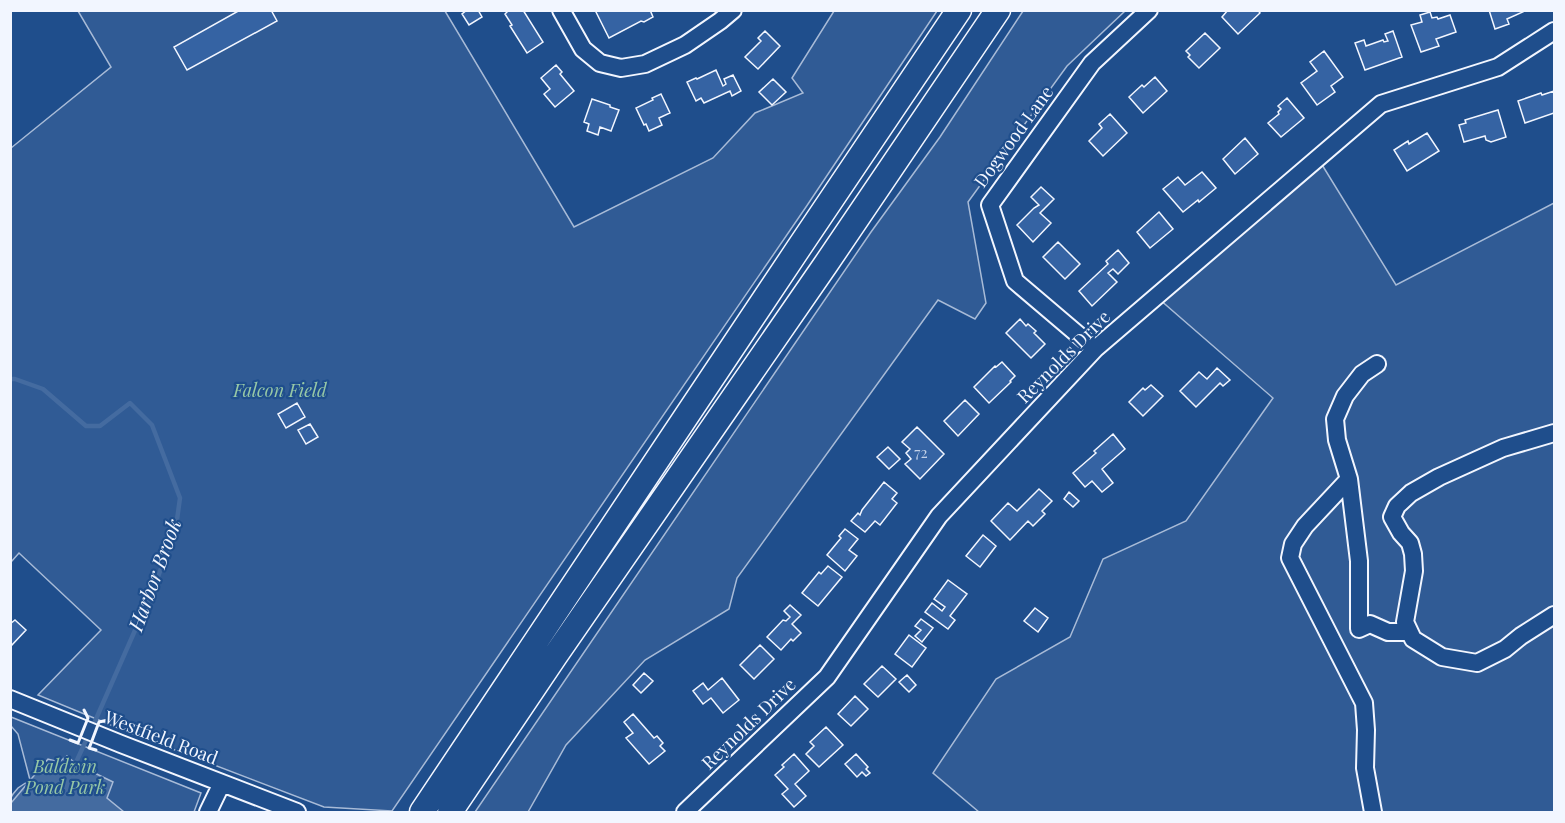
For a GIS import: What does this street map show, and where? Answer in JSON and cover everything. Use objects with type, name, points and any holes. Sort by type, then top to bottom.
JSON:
[{"type":"highway","points":[[422,813],[959,10]]},
{"type":"highway","points":[[450,813],[998,10]]},
{"type":"street","points":[[561,10],[583,50],[600,63],[621,68],[645,64],[685,45],[733,10]]},
{"type":"street","name":"Dogwood Lane","points":[[1095,349],[1015,281],[990,205],[1092,63],[1149,10]]},
{"type":"street","name":"Reynolds Drive","points":[[685,813],[827,677],[939,516],[1095,349],[1381,104],[1498,67],[1554,31]]},
{"type":"street","points":[[1377,364],[1362,374],[1345,396],[1335,419],[1337,440],[1349,479],[1359,561],[1359,629],[1370,624],[1388,632],[1409,632]]},
{"type":"street","points":[[1554,434],[1503,448],[1430,483],[1411,493],[1397,506],[1392,517],[1410,543],[1413,554],[1414,571],[1405,622],[1413,639],[1442,657],[1477,663],[1505,649],[1554,615]]},
{"type":"street","points":[[1349,479],[1305,526],[1293,544],[1290,558],[1364,703],[1365,768],[1373,813]]},
{"type":"street","name":"Westfield Road","points":[[10,699],[297,813]]},
{"type":"street","points":[[208,813],[222,783]]},
{"type":"shaded area","name":"Falcon Field","points":[[78,11],[445,11],[574,227],[713,158],[755,113],[803,93],[792,78],[834,11],[937,11],[806,207],[392,811],[324,807],[38,695],[101,630],[19,553],[11,562],[11,148],[111,67]]},
{"type":"shaded area","points":[[1023,11],[1125,11],[1067,66],[968,202],[986,303],[975,319],[938,300],[737,578],[729,609],[645,660],[566,745],[528,812],[475,812],[871,232],[940,137]]},
{"type":"shaded area","points":[[1316,155],[1396,285],[1554,203],[1554,812],[979,812],[933,773],[996,679],[1070,637],[1103,559],[1186,521],[1273,398],[1151,292]]},
{"type":"shaded area","name":"Baldwin Pond Park","points":[[11,717],[201,793],[194,812],[11,812],[10,799],[18,788],[30,780],[18,734],[11,726]]},
{"type":"shaded area","points":[[67,756],[76,764],[113,782],[107,798],[124,812],[11,812],[11,803],[48,759],[59,762]]},
{"type":"building","points":[[240,10],[271,10],[277,21],[187,70],[174,47]]},
{"type":"building","points":[[467,10],[478,10],[482,17],[469,25],[462,14]]},
{"type":"building","points":[[509,10],[523,10],[543,42],[527,53],[510,26],[512,25],[505,14]]},
{"type":"building","points":[[595,10],[650,10],[653,17],[609,38]]},
{"type":"building","points":[[1228,10],[1258,10],[1260,13],[1238,34],[1222,17]]},
{"type":"building","points":[[1489,10],[1527,10],[1507,19],[1509,24],[1495,29]]},
{"type":"building","points":[[1430,12],[1432,18],[1437,17],[1438,19],[1450,15],[1456,32],[1436,39],[1439,46],[1421,52],[1411,25],[1422,22],[1420,15]]},
{"type":"building","points":[[765,31],[780,46],[758,69],[745,57],[761,41],[758,38]]},
{"type":"building","points":[[1393,31],[1402,57],[1365,70],[1355,43],[1364,40],[1366,46],[1383,40],[1388,41],[1385,34]]},
{"type":"building","points":[[1205,33],[1220,48],[1199,68],[1188,57],[1190,55],[1186,51]]},
{"type":"building","points":[[1324,51],[1343,77],[1331,86],[1335,92],[1317,105],[1301,83],[1317,71],[1310,62]]},
{"type":"building","points":[[556,65],[562,72],[560,74],[574,91],[555,107],[544,94],[550,89],[541,78]]},
{"type":"building","points":[[716,70],[723,86],[726,84],[724,79],[733,75],[741,91],[732,96],[730,91],[704,103],[701,98],[696,101],[687,82]]},
{"type":"building","points":[[1155,77],[1167,91],[1143,113],[1129,97]]},
{"type":"building","points":[[773,79],[786,92],[772,105],[759,92]]},
{"type":"building","points":[[1554,91],[1554,113],[1525,123],[1518,101]]},
{"type":"building","points":[[661,94],[670,113],[659,118],[662,125],[649,131],[636,108]]},
{"type":"building","points":[[1287,98],[1304,118],[1281,137],[1268,123],[1279,114],[1281,109],[1278,106]]},
{"type":"building","points":[[592,99],[619,110],[611,131],[600,127],[598,135],[587,131],[589,124],[584,122]]},
{"type":"building","points":[[1498,110],[1506,137],[1491,142],[1486,140],[1485,136],[1464,142],[1459,125],[1466,123],[1465,120]]},
{"type":"building","points":[[1110,114],[1127,133],[1103,156],[1089,141],[1102,128],[1099,124]]},
{"type":"building","points":[[1427,133],[1439,151],[1407,171],[1394,150]]},
{"type":"building","points":[[1245,138],[1258,154],[1235,174],[1223,159]]},
{"type":"building","points":[[1202,172],[1216,188],[1183,212],[1163,189],[1178,177],[1185,185]]},
{"type":"building","points":[[1041,187],[1054,199],[1040,213],[1051,223],[1033,242],[1017,225],[1039,205],[1031,197]]},
{"type":"building","points":[[1159,212],[1173,229],[1150,248],[1137,232]]},
{"type":"building","points":[[1058,242],[1080,264],[1065,279],[1043,257]]},
{"type":"building","points":[[1118,250],[1129,263],[1118,274],[1113,269],[1108,273],[1117,282],[1092,306],[1079,291],[1108,264],[1106,261]]},
{"type":"building","points":[[1020,319],[1026,326],[1028,324],[1036,331],[1034,333],[1045,344],[1031,358],[1006,333]]},
{"type":"building","points":[[1002,362],[1015,376],[989,403],[974,387]]},
{"type":"building","points":[[1217,368],[1230,380],[1223,386],[1220,383],[1196,407],[1180,391],[1199,372],[1207,379]]},
{"type":"building","points":[[1151,385],[1163,396],[1143,416],[1129,402],[1143,388],[1145,390]]},
{"type":"building","points":[[965,400],[979,414],[958,436],[944,421]]},
{"type":"building","points":[[297,403],[305,417],[286,428],[278,414]]},
{"type":"building","points":[[310,424],[318,437],[306,444],[298,430]]},
{"type":"building","points":[[917,427],[944,454],[920,479],[905,464],[911,459],[906,453],[910,449],[902,442]]},
{"type":"building","points":[[1113,434],[1125,449],[1102,469],[1113,483],[1102,492],[1092,481],[1085,487],[1073,473]]},
{"type":"building","points":[[888,447],[900,459],[889,469],[877,457]]},
{"type":"building","points":[[884,482],[897,493],[892,499],[897,503],[880,525],[875,521],[865,532],[851,521],[858,513],[860,515]]},
{"type":"building","points":[[1039,489],[1052,501],[1042,511],[1045,514],[1033,526],[1028,521],[1010,540],[991,521],[1008,503],[1017,511]]},
{"type":"building","points":[[1069,492],[1079,501],[1073,507],[1064,499]]},
{"type":"building","points":[[845,529],[858,539],[849,550],[857,556],[845,571],[827,555],[841,538],[839,536]]},
{"type":"building","points":[[983,535],[996,546],[980,567],[966,556]]},
{"type":"building","points":[[828,566],[842,577],[818,606],[802,593],[819,572],[821,574]]},
{"type":"building","points":[[948,580],[967,594],[950,616],[955,620],[948,629],[925,612],[932,603],[942,611],[945,607],[934,599]]},
{"type":"building","points":[[790,605],[801,615],[792,624],[801,633],[793,641],[791,639],[781,650],[767,637],[783,620],[786,621],[790,617],[784,611]]},
{"type":"building","points":[[1035,608],[1048,618],[1038,632],[1024,621]]},
{"type":"building","points":[[921,619],[933,628],[922,642],[915,636],[921,630],[915,626]]},
{"type":"building","points":[[15,620],[26,630],[10,647],[10,624]]},
{"type":"building","points":[[909,635],[926,648],[912,667],[895,654]]},
{"type":"building","points":[[760,645],[774,659],[754,679],[740,665]]},
{"type":"building","points":[[882,666],[896,679],[878,697],[864,684]]},
{"type":"building","points":[[644,673],[653,681],[641,693],[633,685]]},
{"type":"building","points":[[907,675],[916,685],[909,692],[899,682]]},
{"type":"building","points":[[722,678],[739,700],[723,713],[711,698],[703,704],[693,691],[703,683],[708,690]]},
{"type":"building","points":[[855,696],[868,709],[851,726],[838,714]]},
{"type":"building","points":[[633,714],[654,738],[657,736],[663,743],[660,746],[665,751],[649,764],[626,738],[633,733],[624,722]]},
{"type":"building","points":[[826,727],[843,745],[819,767],[806,754],[814,746],[810,742]]},
{"type":"building","points":[[794,754],[809,771],[795,784],[806,796],[794,807],[782,794],[788,789],[775,775]]},
{"type":"building","points":[[856,754],[868,767],[866,769],[870,773],[866,776],[862,772],[857,777],[845,764]]},
{"type":"waterway","name":"Harbor Brook","points":[[10,379],[43,389],[86,426],[100,426],[130,403],[152,425],[180,498],[176,527],[155,585],[92,728]]},
{"type":"waterway","name":"Harbor Brook","points":[[73,769],[88,736]]},
{"type":"wall","points":[[70,740],[78,743],[88,718],[84,710]]},
{"type":"wall","points":[[96,750],[89,748],[99,722],[108,720]]}]
